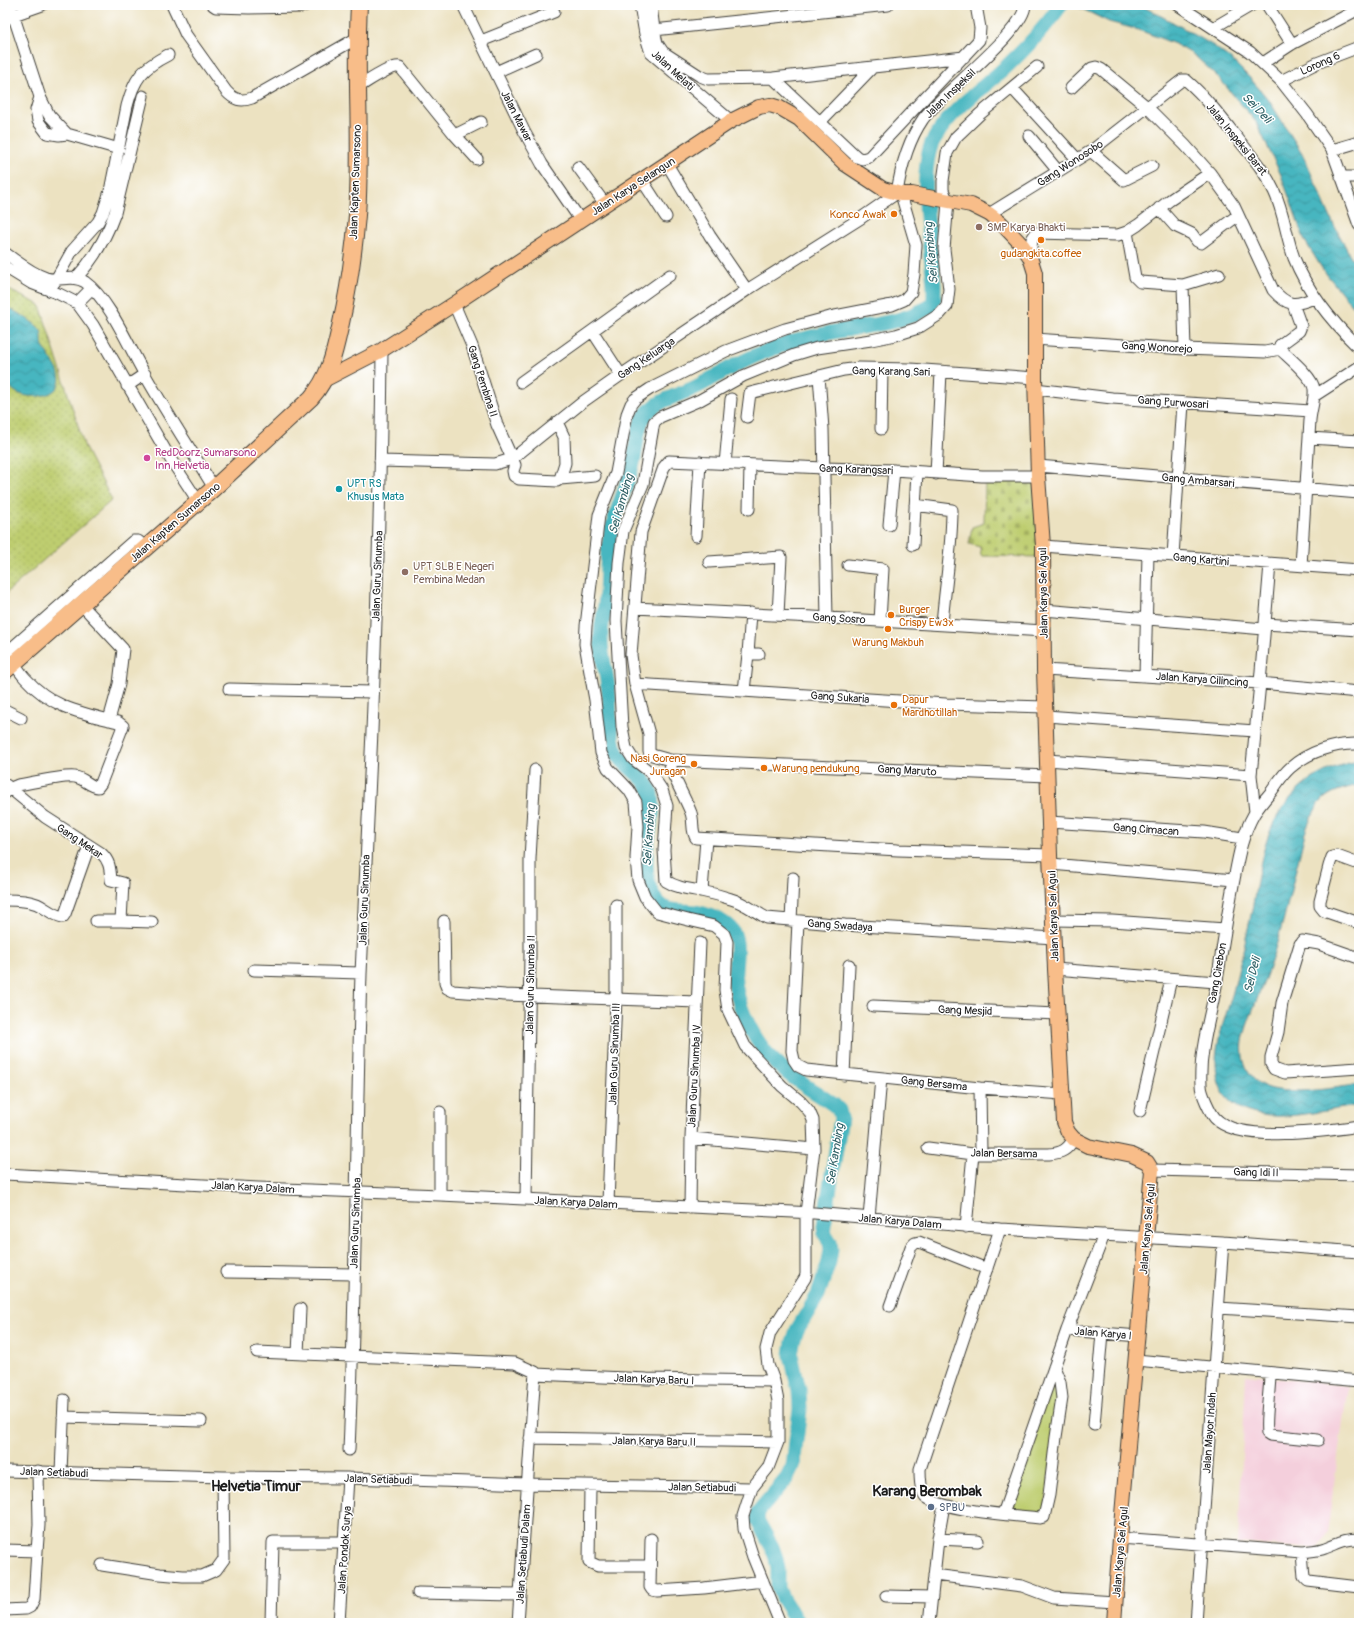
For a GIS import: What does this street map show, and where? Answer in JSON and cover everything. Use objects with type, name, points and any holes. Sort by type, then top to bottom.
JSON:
[{"type":"highway","name":"Jalan Kapten Sumarsono","points":[[8,660],[79,599],[146,548],[214,488],[311,398],[324,380],[335,349],[347,295],[357,214],[357,38],[359,5]]},
{"type":"main road","name":"Jalan Karya Selangun","points":[[324,380],[382,350],[731,122],[759,106],[770,105],[780,108],[799,119],[845,164],[883,189],[946,201]]},
{"type":"main road","name":"Jalan Karya Sei Agul","points":[[946,201],[971,205],[989,214],[1013,235],[1030,257],[1035,273],[1035,384],[1038,471],[1043,546],[1044,670],[1050,860],[1064,1122],[1068,1132],[1074,1139],[1088,1146],[1140,1158],[1147,1162],[1152,1170],[1114,1623]]},
{"type":"street","points":[[42,5],[9,13],[40,97],[36,110],[38,121],[48,133],[59,135],[67,134],[119,150]]},
{"type":"street","points":[[172,5],[186,35],[226,91],[231,97],[236,99],[247,100],[252,98],[357,38]]},
{"type":"street","points":[[213,5],[216,7],[241,8],[275,6],[300,7],[306,5]]},
{"type":"street","name":"Jalan Mawar","points":[[462,5],[524,131],[542,164],[581,221]]},
{"type":"street","name":"Jalan Melati","points":[[640,5],[645,34],[651,53],[731,122]]},
{"type":"street","points":[[652,5],[654,30],[658,43],[663,52],[700,76],[717,79],[774,78],[964,57]]},
{"type":"street","points":[[654,30],[888,5]]},
{"type":"street","points":[[774,78],[857,158],[869,158],[979,40],[980,28],[976,5]]},
{"type":"street","name":"Jalan InspeksiI","points":[[903,194],[900,174],[910,139],[924,117],[981,63],[1009,32],[1021,17],[1025,9],[1025,5]]},
{"type":"street","points":[[1178,5],[1250,52],[1281,82],[1307,114],[1332,150],[1359,225]]},
{"type":"street","points":[[1213,28],[1252,5]]},
{"type":"street","points":[[1267,5],[1292,44]]},
{"type":"street","points":[[1263,63],[1292,44],[1359,9]]},
{"type":"street","points":[[481,41],[554,12]]},
{"type":"street","name":"Lorong 6","points":[[1281,82],[1317,63],[1359,47]]},
{"type":"street","points":[[496,72],[536,54]]},
{"type":"street","points":[[48,290],[57,280],[72,252],[98,222],[103,213],[110,191],[130,94],[138,77],[146,68],[168,55]]},
{"type":"street","points":[[358,87],[391,68],[400,66],[455,135],[477,159]]},
{"type":"street","points":[[820,122],[873,67]]},
{"type":"street","points":[[946,201],[943,190],[943,181],[947,153],[956,137],[980,114],[1038,67]]},
{"type":"street","points":[[1071,88],[1092,68],[1096,67],[1101,69],[1147,107],[1185,145],[1210,173],[1234,206],[1237,216],[1273,290],[1280,297],[1293,304],[1300,304],[1314,298]]},
{"type":"street","name":"Jalan Inspeksi Barat","points":[[1147,107],[1184,79],[1190,83],[1217,112],[1259,164],[1270,182],[1283,214],[1294,258],[1314,298],[1327,315],[1359,348]]},
{"type":"street","points":[[1012,88],[1077,159]]},
{"type":"street","points":[[76,278],[92,259],[110,229],[143,96]]},
{"type":"street","name":"Gang Wonosobo","points":[[989,214],[1091,151],[1147,107]]},
{"type":"street","points":[[455,135],[481,122]]},
{"type":"street","points":[[1029,136],[1058,171]]},
{"type":"street","points":[[1332,150],[1359,142]]},
{"type":"street","points":[[1091,151],[1124,180],[1152,166]]},
{"type":"street","points":[[667,164],[710,236],[747,290]]},
{"type":"street","points":[[578,167],[605,204]]},
{"type":"street","points":[[1030,257],[1032,239],[1036,233],[1118,235],[1127,232],[1210,173]]},
{"type":"street","points":[[1341,177],[1359,177]]},
{"type":"street","points":[[642,180],[666,218]]},
{"type":"street","points":[[780,1623],[753,1557],[743,1525],[743,1516],[752,1488],[768,1468],[778,1442],[778,1400],[774,1381],[768,1365],[766,1349],[770,1332],[805,1278],[814,1149],[813,1120],[809,1111],[801,1102],[782,1086],[745,1046],[728,1010],[725,990],[727,942],[724,934],[714,926],[658,912],[651,905],[643,891],[638,880],[636,858],[638,826],[636,802],[629,790],[608,768],[601,753],[594,694],[585,644],[586,626],[599,515],[616,473],[627,414],[635,399],[650,389],[726,351],[785,329],[830,317],[892,305],[904,300],[911,292],[916,246],[903,194]]},
{"type":"street","name":"Gang Keluarga","points":[[380,461],[495,464],[512,459],[557,422],[620,375],[747,290],[903,194]]},
{"type":"street","name":"Gang Swadaya","points":[[946,201],[944,248],[948,275],[948,300],[944,310],[932,321],[918,328],[896,335],[817,348],[794,355],[743,376],[700,400],[660,417],[654,422],[643,484],[623,531],[619,563],[616,621],[622,727],[626,748],[633,759],[650,772],[662,790],[667,806],[664,850],[666,881],[684,889],[702,891],[732,899],[750,907],[767,918],[1054,938]]},
{"type":"street","points":[[1159,208],[1175,226],[1192,234],[1197,241],[1201,243],[1237,216]]},
{"type":"street","points":[[1127,232],[1137,280],[1146,283],[1183,286],[1219,274]]},
{"type":"street","points":[[5,253],[34,272],[47,278],[57,280],[76,278],[84,281],[104,300],[145,374],[214,488]]},
{"type":"street","points":[[5,267],[31,283],[77,303],[93,324],[127,386],[171,460],[198,501]]},
{"type":"street","points":[[521,382],[593,332],[670,275]]},
{"type":"street","points":[[1183,286],[1185,349]]},
{"type":"street","points":[[77,303],[92,288]]},
{"type":"street","name":"Gang Pembina II","points":[[454,304],[472,346],[497,425],[515,465],[513,471],[514,476],[519,479],[557,481],[560,479]]},
{"type":"street","points":[[1293,304],[1301,326],[1299,330],[1280,345],[1280,349],[1310,379],[1314,385],[1301,566]]},
{"type":"street","points":[[593,332],[620,375]]},
{"type":"street","name":"Gang Wonorejo","points":[[1034,339],[1185,349],[1266,352],[1280,349]]},
{"type":"street","name":"Jalan Guru Sinumba","points":[[349,1450],[353,1356],[361,973],[373,692],[382,350]]},
{"type":"street","points":[[1314,396],[1359,367]]},
{"type":"street","points":[[881,429],[882,369]]},
{"type":"street","name":"Gang Karang Sari","points":[[747,417],[750,393],[844,370],[882,369],[941,372],[1035,384]]},
{"type":"street","points":[[936,474],[941,372]]},
{"type":"street","points":[[127,386],[145,374]]},
{"type":"street","points":[[819,376],[824,468],[827,618]]},
{"type":"street","name":"Gang Purwosari","points":[[1035,384],[1112,398],[1311,411]]},
{"type":"street","points":[[725,464],[731,399]]},
{"type":"street","points":[[1173,556],[1183,403]]},
{"type":"street","points":[[557,422],[564,437],[565,463],[560,479],[595,476]]},
{"type":"street","points":[[1309,438],[1359,441]]},
{"type":"street","name":"Gang Karangsari","points":[[635,608],[641,538],[644,522],[664,467],[669,461],[894,470],[982,476],[1038,471]]},
{"type":"street","points":[[696,536],[700,462]]},
{"type":"street","points":[[749,509],[750,465]]},
{"type":"street","points":[[889,525],[894,470]]},
{"type":"street","name":"Gang Ambarsari","points":[[1038,471],[1178,479],[1359,493]]},
{"type":"street","points":[[913,545],[917,472]]},
{"type":"street","points":[[915,505],[952,510],[948,572],[942,624]]},
{"type":"street","name":"Gang Kartini","points":[[1043,546],[1359,570]]},
{"type":"street","points":[[1145,676],[1145,620],[1148,554]]},
{"type":"street","points":[[708,562],[781,557],[778,615]]},
{"type":"street","points":[[1255,812],[1251,775],[1270,564]]},
{"type":"street","points":[[848,565],[883,569],[880,621]]},
{"type":"street","points":[[79,599],[123,649],[119,684],[108,720]]},
{"type":"street","points":[[635,608],[631,655],[635,684]]},
{"type":"street","name":"Gang Sosro","points":[[635,608],[942,624],[1044,631]]},
{"type":"street","points":[[1044,610],[1145,620],[1264,627],[1359,630]]},
{"type":"street","points":[[744,691],[751,614]]},
{"type":"street","points":[[748,654],[759,654]]},
{"type":"street","points":[[7,788],[74,776],[83,779],[94,787],[98,787],[101,784],[123,726],[120,723],[81,713],[58,704],[41,693],[8,660]]},
{"type":"street","name":"Jalan Karya Cilincing","points":[[1044,670],[1260,683],[1359,692]]},
{"type":"street","name":"Gang Sukaria","points":[[635,684],[946,704],[1255,731]]},
{"type":"street","name":"Gang Maruto","points":[[635,684],[649,734],[650,754],[670,760],[1048,776]]},
{"type":"street","points":[[229,689],[373,692]]},
{"type":"street","points":[[5,710],[21,718]]},
{"type":"street","name":"Gang Cirebon","points":[[1359,744],[1342,744],[1308,755],[1289,769],[1255,812],[1242,838],[1216,982],[1207,1023],[1201,1074],[1201,1087],[1206,1102],[1215,1118],[1232,1129],[1280,1134],[1359,1126]]},
{"type":"street","points":[[670,760],[670,765],[682,795],[692,814],[694,836],[696,838],[1050,860],[1234,880]]},
{"type":"street","points":[[1047,760],[1251,775]]},
{"type":"street","name":"Jalan Guru Sinumba II","points":[[526,1199],[530,996],[530,859],[535,770]]},
{"type":"street","name":"Gang Mekar","points":[[7,788],[45,817],[101,853],[107,859],[110,866],[112,880],[123,883],[121,921]]},
{"type":"street","name":"Gang Cimacan","points":[[1049,822],[1204,832],[1242,838]]},
{"type":"street","points":[[702,891],[706,839]]},
{"type":"street","points":[[5,900],[34,903],[56,916],[62,917],[66,914],[88,846]]},
{"type":"street","points":[[1359,864],[1337,856],[1332,857],[1320,901],[1324,911],[1359,923]]},
{"type":"street","points":[[793,878],[794,921]]},
{"type":"street","name":"Jalan Guru Sinumba III","points":[[608,1203],[616,999],[616,905]]},
{"type":"street","points":[[1054,920],[1112,921],[1225,929]]},
{"type":"street","points":[[96,921],[152,922]]},
{"type":"street","points":[[444,921],[445,980],[448,988],[456,991],[530,996],[697,1002]]},
{"type":"street","name":"Gang Bersama","points":[[794,921],[792,1051],[794,1060],[798,1066],[806,1070],[844,1075],[1063,1094]]},
{"type":"street","points":[[1359,958],[1319,944],[1302,941],[1282,1003],[1278,1032],[1271,1057],[1271,1064],[1274,1069],[1285,1073],[1359,1068]]},
{"type":"street","name":"Jalan Guru Sinumba IV","points":[[690,1208],[691,1138],[700,943]]},
{"type":"street","points":[[844,1075],[849,965]]},
{"type":"street","points":[[1055,969],[1216,982]]},
{"type":"street","points":[[254,970],[361,973]]},
{"type":"street","points":[[1140,1112],[1171,979]]},
{"type":"street","name":"Gang Mesjid","points":[[873,1006],[1058,1014]]},
{"type":"street","points":[[869,1218],[881,1078]]},
{"type":"street","points":[[966,1227],[977,1154],[980,1088]]},
{"type":"street","points":[[440,1112],[440,1195]]},
{"type":"street","points":[[691,1138],[814,1149]]},
{"type":"street","name":"Jalan Bersama","points":[[928,1148],[977,1154],[1059,1154],[1068,1149],[1074,1139]]},
{"type":"street","name":"Gang Idi II","points":[[1152,1170],[1359,1175]]},
{"type":"street","name":"Jalan Karya Dalam","points":[[5,1174],[258,1188],[440,1195],[810,1213],[966,1227],[1223,1242],[1359,1252]]},
{"type":"street","points":[[1000,1229],[920,1469],[920,1484],[925,1496],[932,1501],[944,1505],[1003,1514],[1040,1518],[1044,1517],[1046,1513],[1062,1398],[1060,1382],[1054,1367]]},
{"type":"street","points":[[1003,1514],[1067,1330],[1104,1235]]},
{"type":"street","points":[[890,1306],[911,1247],[915,1243],[919,1242],[987,1269]]},
{"type":"street","name":"Jalan Mayor Indah","points":[[1196,1623],[1223,1242]]},
{"type":"street","points":[[226,1272],[354,1274]]},
{"type":"street","points":[[1219,1308],[1359,1317]]},
{"type":"street","points":[[298,1354],[300,1310]]},
{"type":"street","name":"Jalan Karya I","points":[[1067,1330],[1138,1336]]},
{"type":"street","points":[[1094,1425],[1102,1333]]},
{"type":"street","points":[[257,1352],[515,1363],[535,1372],[535,1374]]},
{"type":"street","points":[[1136,1360],[1359,1381]]},
{"type":"street","points":[[1270,1373],[1270,1389],[1266,1426],[1268,1433],[1270,1435],[1318,1440]]},
{"type":"street","name":"Jalan Karya Baru I","points":[[535,1374],[647,1379],[774,1381]]},
{"type":"street","name":"Jalan Setiabudi Dalam","points":[[518,1623],[535,1374]]},
{"type":"street","points":[[60,1400],[63,1417],[57,1472],[60,1400]]},
{"type":"street","points":[[63,1417],[201,1421]]},
{"type":"street","name":"Jalan Karya Baru II","points":[[530,1438],[778,1442]]},
{"type":"street","name":"Jalan Setiabudi","points":[[5,1471],[223,1477],[348,1478],[590,1486],[752,1488]]},
{"type":"street","points":[[5,1610],[26,1609],[32,1604],[34,1599],[39,1525],[38,1471]]},
{"type":"street","points":[[102,1565],[183,1576],[202,1576],[216,1570],[224,1559],[223,1477]]},
{"type":"street","name":"Jalan Pondok Surya","points":[[339,1623],[348,1478]]},
{"type":"street","points":[[590,1486],[589,1562],[598,1566],[650,1566]]},
{"type":"street","points":[[929,1623],[938,1538],[944,1505]]},
{"type":"street","points":[[938,1538],[978,1541]]},
{"type":"street","points":[[1120,1538],[1302,1552],[1324,1549],[1339,1541],[1359,1539]]},
{"type":"street","points":[[651,1539],[650,1587],[652,1590],[704,1588],[763,1582]]},
{"type":"street","points":[[271,1623],[273,1542],[344,1542]]},
{"type":"street","points":[[5,1550],[37,1551]]},
{"type":"street","points":[[1302,1552],[1304,1577],[1308,1581],[1359,1587]]},
{"type":"street","points":[[934,1575],[1022,1586],[1054,1598],[1116,1602]]},
{"type":"street","points":[[418,1593],[520,1595]]},
{"type":"street","points":[[886,1596],[932,1597]]},
{"type":"shaded area","points":[[1246,1375],[1348,1386],[1327,1533],[1316,1549],[1238,1543]]},
{"type":"green space","points":[[5,288],[40,305],[85,448],[112,500],[5,594]]},
{"type":"green space","points":[[985,479],[1035,479],[1039,557],[981,556],[980,547],[969,544],[972,527],[984,523]]},
{"type":"green space","points":[[1053,1373],[1059,1383],[1045,1513],[1004,1513]]},
{"type":"water","name":"Sei Deli","points":[[1074,5],[1140,5],[1214,46],[1233,61],[1249,77],[1268,99],[1302,153],[1334,225],[1359,272],[1359,314],[1323,270],[1305,241],[1281,175],[1256,122],[1218,77],[1194,55],[1175,44],[1139,30],[1109,22]]},
{"type":"water","points":[[5,303],[6,306],[30,321],[41,331],[43,346],[58,370],[60,381],[55,390],[50,393],[38,396],[26,396],[16,392],[9,386],[8,371],[5,364]]},
{"type":"water","name":"Sei Deli","points":[[1359,761],[1359,785],[1337,791],[1323,799],[1314,812],[1305,833],[1276,946],[1244,1036],[1243,1052],[1246,1067],[1255,1080],[1261,1085],[1278,1090],[1301,1091],[1359,1084],[1359,1106],[1311,1113],[1276,1116],[1260,1115],[1245,1111],[1232,1103],[1222,1091],[1217,1077],[1216,1056],[1220,1035],[1244,947],[1259,872],[1269,834],[1287,802],[1305,784],[1335,767]]},
{"type":"waterway","name":"Sei Kambing","points":[[798,1623],[782,1598],[778,1588],[778,1569],[776,1558],[772,1547],[757,1520],[758,1512],[787,1478],[793,1466],[800,1409],[799,1390],[791,1355],[797,1330],[818,1295],[829,1262],[831,1250],[830,1242],[825,1234],[824,1225],[841,1118],[839,1110],[834,1105],[785,1071],[771,1058],[756,1039],[740,1006],[737,994],[735,983],[736,939],[730,928],[718,920],[704,914],[670,910],[665,908],[656,900],[649,886],[646,863],[653,808],[651,793],[644,780],[621,759],[614,746],[610,727],[608,688],[601,647],[610,538],[614,520],[633,463],[639,428],[645,416],[654,407],[665,400],[688,391],[771,349],[817,335],[894,321],[931,306],[934,299],[934,285],[928,232],[926,174],[928,157],[932,143],[947,120],[1022,51],[1061,5]]},
{"type":"place","name":"Konco Awak","points":[[894,214]]},
{"type":"place","name":"SMP Karya Bhakti","points":[[979,227]]},
{"type":"place","name":"gudangkita.coffee","points":[[1041,240]]},
{"type":"place","name":"RedDoorz Sumarsono Inn Helvetia","points":[[147,458]]},
{"type":"place","name":"UPT RS Khusus Mata","points":[[339,489]]},
{"type":"place","name":"UPT SLB E Negeri Pembina Medan","points":[[405,572]]},
{"type":"place","name":"Burger Crispy Ew3x","points":[[891,615]]},
{"type":"place","name":"Warung Makbuh","points":[[888,629]]},
{"type":"place","name":"Dapur Mardhotillah","points":[[894,705]]},
{"type":"place","name":"Nasi Goreng Juragan","points":[[694,764]]},
{"type":"place","name":"Warung pendukung","points":[[764,768]]},
{"type":"place","name":"SPBU","points":[[931,1507]]},
{"type":"district","name":"Helvetia Timur","points":[[256,1486]]},
{"type":"district","name":"Karang Berombak","points":[[927,1491]]}]
